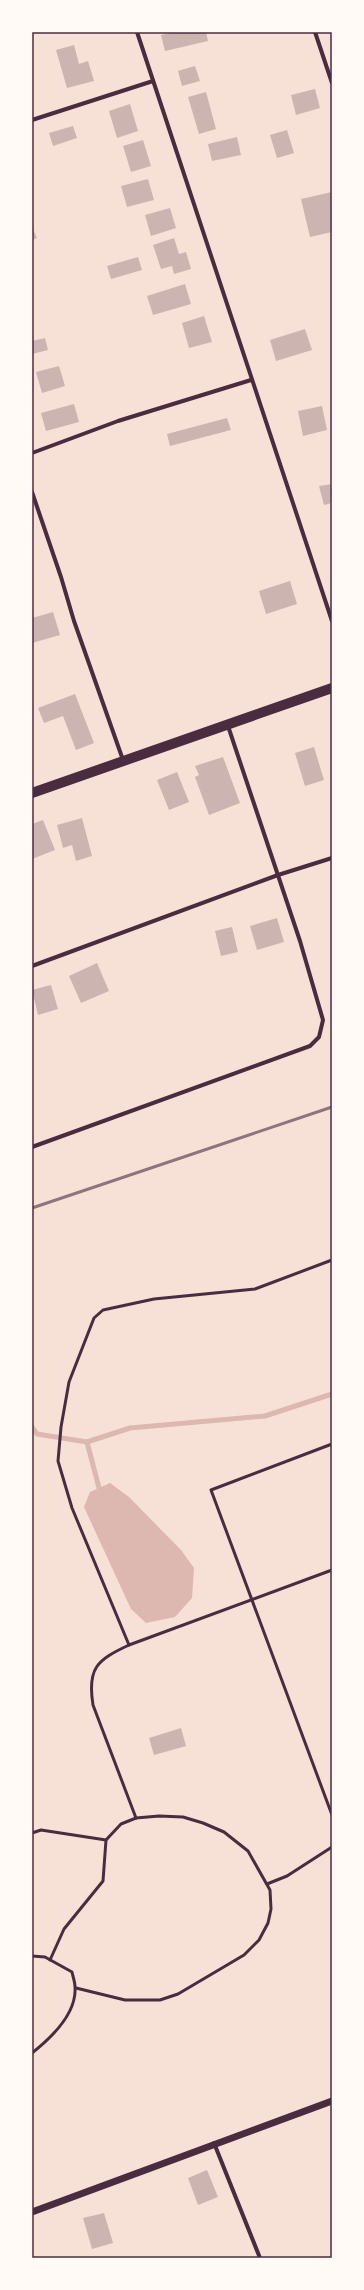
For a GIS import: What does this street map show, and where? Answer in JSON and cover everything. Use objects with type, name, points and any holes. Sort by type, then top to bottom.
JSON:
[{"type":"main road","points":[[32,793],[122,760],[332,688]]},
{"type":"street","points":[[137,32],[332,621]]},
{"type":"street","points":[[315,32],[332,83]]},
{"type":"street","points":[[32,120],[153,81]]},
{"type":"street","points":[[32,453],[118,421],[251,380]]},
{"type":"street","points":[[32,492],[74,622],[122,760]]},
{"type":"street","points":[[32,1147],[310,1046],[318,1037],[323,1020],[278,875],[227,724]]},
{"type":"street","points":[[32,966],[278,875],[332,858]]},
{"type":"street","points":[[32,2212],[214,2143],[332,2101]]},
{"type":"street","points":[[214,2143],[260,2258]]},
{"type":"lane","points":[[129,1645],[72,1508],[58,1461],[58,1445],[72,1375],[94,1318],[103,1310],[154,1299],[255,1289],[332,1260]]},
{"type":"lane","points":[[332,1444],[211,1490],[332,1815]]},
{"type":"lane","points":[[136,1818],[93,1705],[90,1688],[91,1674],[99,1662],[129,1645],[332,1570]]},
{"type":"lane","points":[[50,1960],[64,1929],[102,1881],[106,1840],[121,1824],[136,1818],[159,1816],[183,1817],[203,1823],[224,1832],[248,1851],[270,1890],[271,1909],[268,1923],[259,1940],[244,1955],[178,1994],[160,2000],[125,2000],[76,1988]]},
{"type":"lane","points":[[32,1833],[42,1830],[106,1840]]},
{"type":"lane","points":[[267,1884],[286,1876],[332,1847]]},
{"type":"lane","points":[[32,1956],[50,1960],[72,1972],[76,1988],[70,2008],[60,2026],[32,2053]]},
{"type":"shaded area","points":[[110,1483],[129,1497],[181,1550],[194,1568],[192,1598],[175,1617],[146,1623],[131,1609],[84,1507],[90,1492]]},
{"type":"building","points":[[175,32],[206,32],[208,41],[165,51],[161,35]]},
{"type":"building","points":[[74,45],[79,64],[88,61],[94,81],[67,88],[56,50]]},
{"type":"building","points":[[195,66],[200,81],[182,86],[178,71]]},
{"type":"building","points":[[315,89],[320,108],[296,115],[291,95]]},
{"type":"building","points":[[206,92],[216,129],[199,134],[188,97]]},
{"type":"building","points":[[130,104],[138,131],[117,138],[109,111]]},
{"type":"building","points":[[73,126],[77,138],[53,146],[49,133]]},
{"type":"building","points":[[287,130],[294,153],[277,158],[270,135]]},
{"type":"building","points":[[237,137],[241,155],[212,161],[208,144]]},
{"type":"building","points":[[143,140],[151,166],[131,172],[123,146]]},
{"type":"building","points":[[148,179],[154,200],[127,207],[121,186]]},
{"type":"building","points":[[332,192],[332,232],[310,237],[301,199]]},
{"type":"building","points":[[170,208],[176,228],[151,236],[145,215]]},
{"type":"building","points":[[32,227],[37,238],[32,240]]},
{"type":"building","points":[[174,238],[179,254],[186,252],[191,269],[174,274],[172,266],[161,269],[153,245]]},
{"type":"building","points":[[138,257],[142,270],[111,279],[107,266]]},
{"type":"building","points":[[185,284],[191,304],[153,315],[147,296]]},
{"type":"building","points":[[204,316],[212,342],[189,348],[182,323]]},
{"type":"building","points":[[305,329],[312,350],[276,361],[270,340]]},
{"type":"building","points":[[45,338],[48,350],[32,354],[32,341]]},
{"type":"building","points":[[59,366],[65,386],[42,393],[36,372]]},
{"type":"building","points":[[74,404],[79,422],[46,431],[41,413]]},
{"type":"building","points":[[322,406],[327,430],[303,436],[298,411]]},
{"type":"building","points":[[227,418],[231,430],[170,446],[167,434]]},
{"type":"building","points":[[332,484],[332,503],[324,505],[319,486]]},
{"type":"building","points":[[290,581],[297,604],[266,614],[259,591]]},
{"type":"building","points":[[53,612],[60,635],[32,643],[32,618]]},
{"type":"building","points":[[75,694],[94,743],[76,750],[63,716],[44,723],[38,708]]},
{"type":"building","points":[[314,747],[324,780],[305,786],[295,753]]},
{"type":"building","points":[[223,757],[240,803],[209,815],[195,777],[199,775],[195,766]]},
{"type":"building","points":[[177,772],[189,802],[169,810],[157,780]]},
{"type":"building","points":[[82,818],[92,856],[76,861],[72,845],[63,848],[57,825]]},
{"type":"building","points":[[43,820],[55,850],[32,859],[32,824]]},
{"type":"building","points":[[277,918],[284,942],[257,950],[250,926]]},
{"type":"building","points":[[232,927],[238,952],[221,956],[215,931]]},
{"type":"building","points":[[97,963],[109,991],[81,1003],[69,976]]},
{"type":"building","points":[[51,985],[58,1009],[38,1015],[32,990]]},
{"type":"building","points":[[181,1728],[186,1746],[154,1755],[149,1738]]},
{"type":"building","points":[[207,2170],[218,2197],[198,2205],[188,2178]]},
{"type":"building","points":[[104,2213],[113,2243],[92,2249],[83,2218]]},
{"type":"waterway","points":[[32,1427],[37,1434],[87,1442],[130,1428],[265,1416],[332,1394]]},
{"type":"waterway","points":[[87,1442],[99,1488]]},
{"type":"railway","points":[[32,1208],[332,1107]]}]
